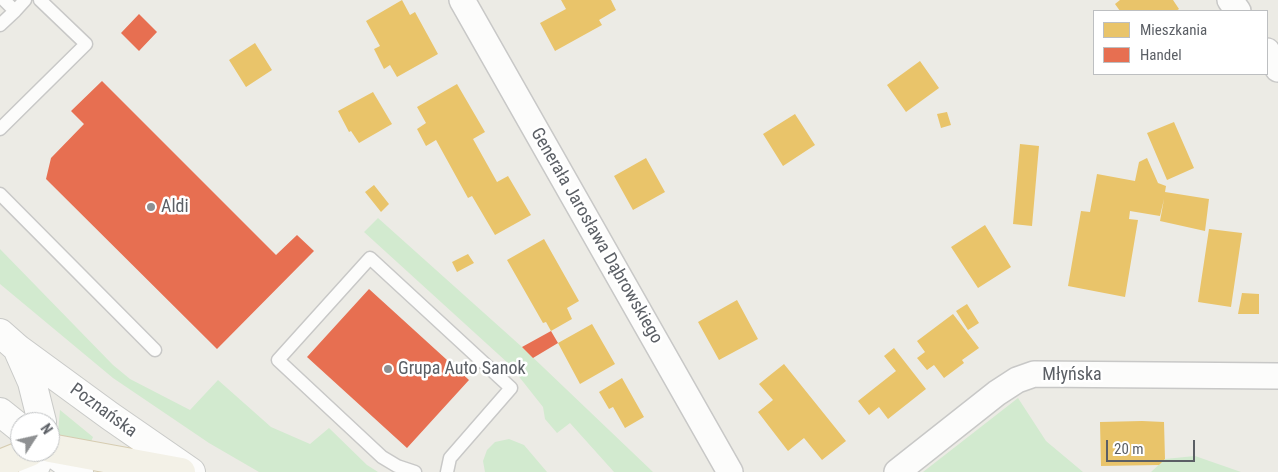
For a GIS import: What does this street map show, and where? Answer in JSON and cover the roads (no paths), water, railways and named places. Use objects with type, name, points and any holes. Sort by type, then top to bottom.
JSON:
[{"type":"main road","name":"Poznańska","points":[[9,340],[32,382],[40,412]]},
{"type":"main road","name":"Poznańska","points":[[9,340],[110,416],[191,472]]},
{"type":"main road","points":[[0,412],[10,420]]},
{"type":"main road","points":[[60,451],[181,472]]},
{"type":"main road","points":[[60,457],[79,472]]},
{"type":"street","name":"Generała Jarosława Dąbrowskiego","points":[[462,0],[730,472]]},
{"type":"street","points":[[1268,49],[1278,41]]},
{"type":"street","points":[[1268,52],[1278,69]]},
{"type":"street","name":"Młyńska","points":[[898,472],[998,393],[1017,380],[1034,374],[1278,376]]},
{"type":"lane","points":[[4,0],[15,11]]},
{"type":"lane","points":[[0,25],[25,0]]},
{"type":"lane","points":[[0,129],[86,44],[40,0]]},
{"type":"lane","points":[[0,194],[155,350]]},
{"type":"lane","points":[[415,472],[397,466],[382,457],[278,360],[370,258],[511,388],[450,458],[447,472]]},
{"type":"place","name":"Aldi","points":[[151,207]]},
{"type":"place","name":"Grupa Auto Sanok","points":[[388,369]]}]
